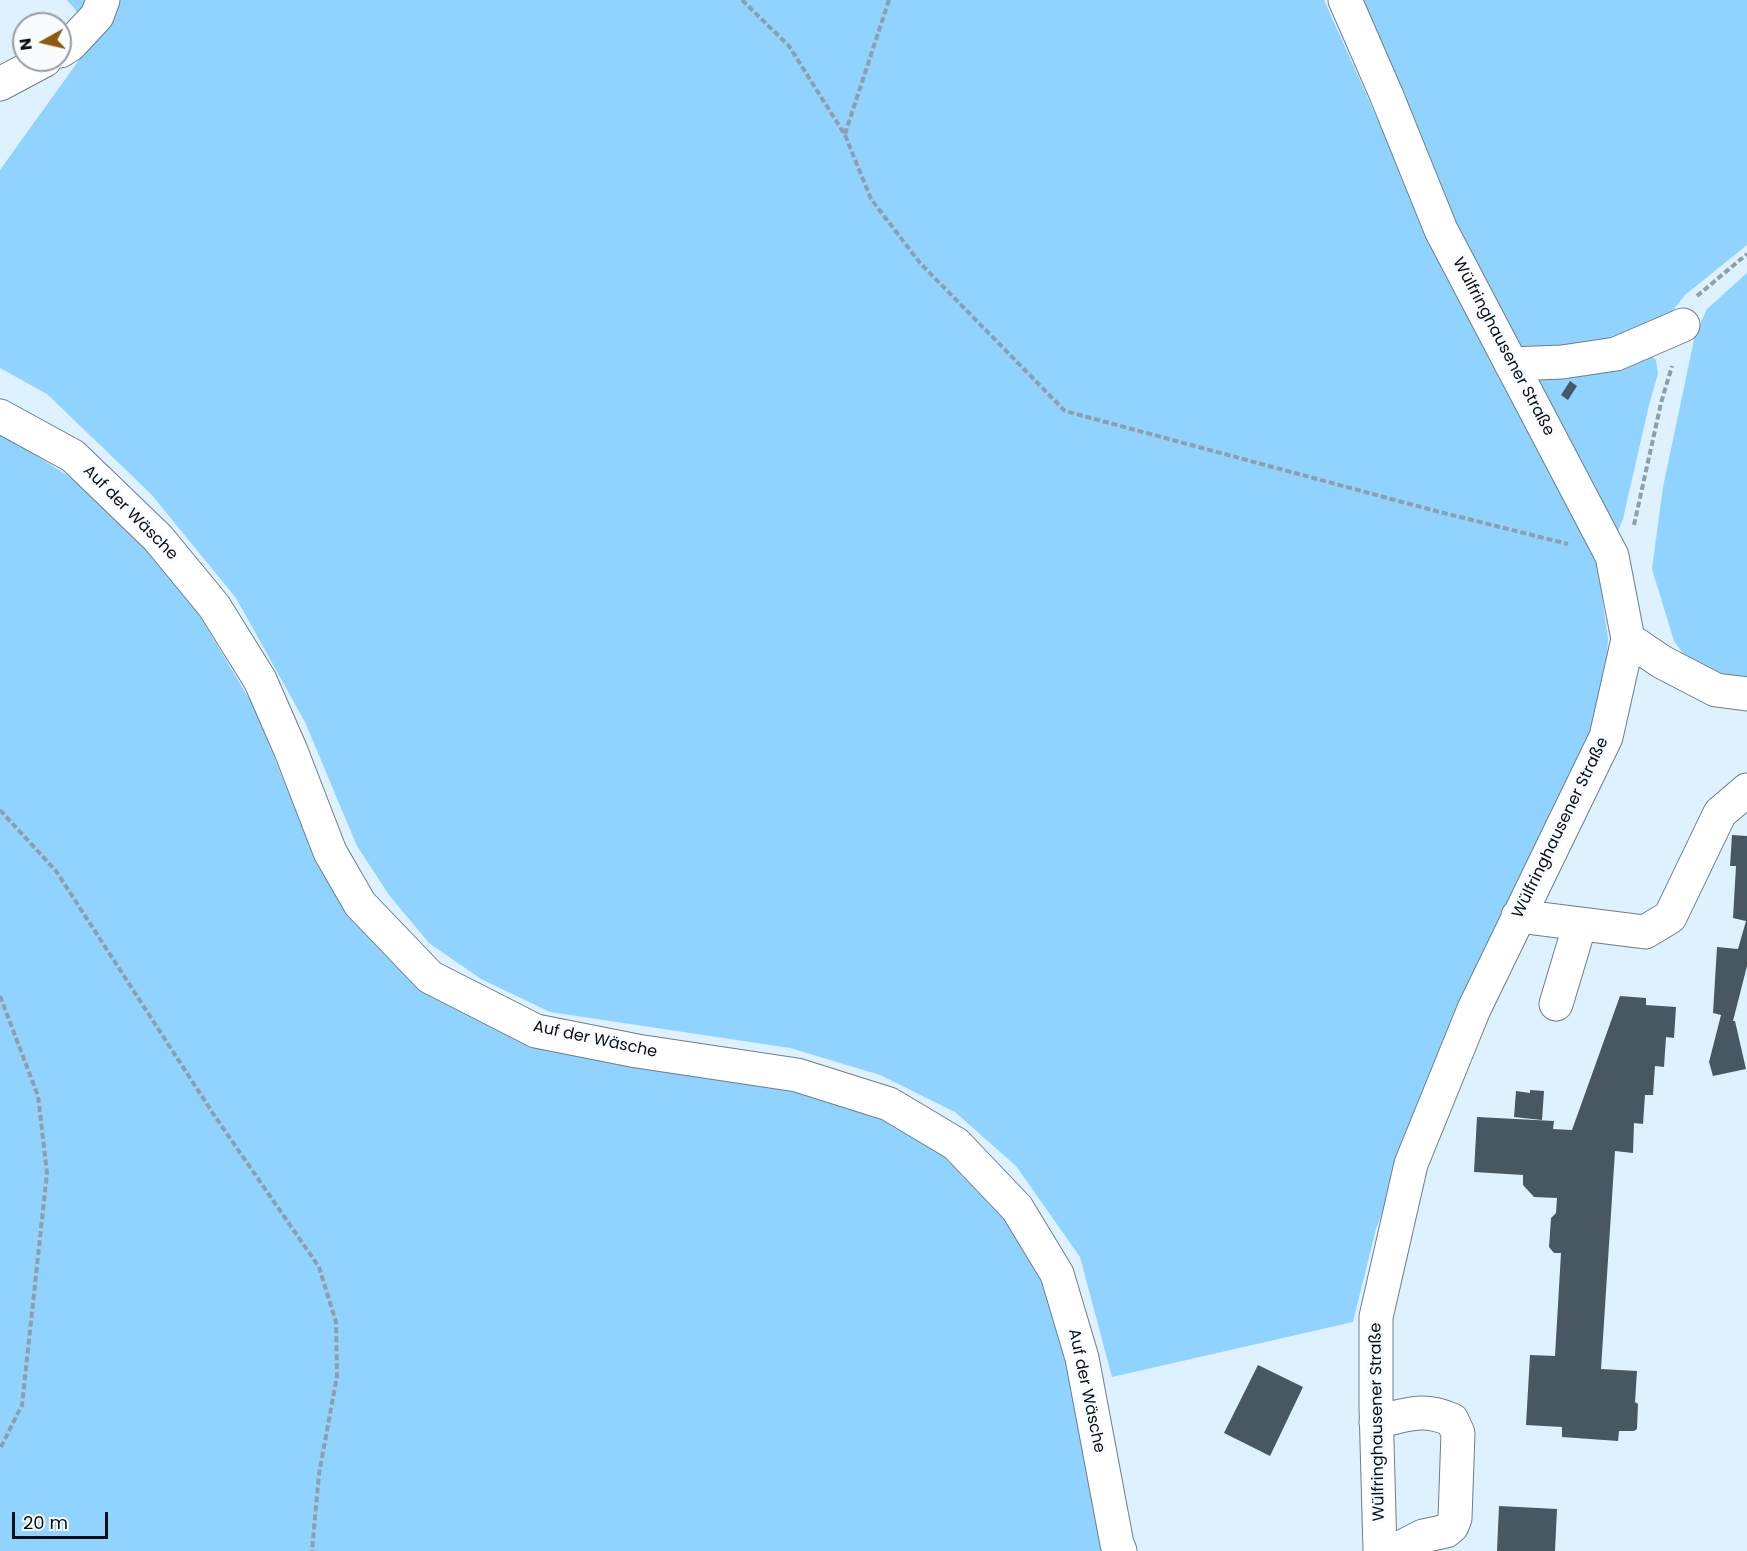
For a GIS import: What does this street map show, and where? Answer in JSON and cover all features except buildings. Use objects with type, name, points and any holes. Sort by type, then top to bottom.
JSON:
[{"type":"street","points":[[72,43],[97,16],[103,0]]},
{"type":"street","name":"Wülfringhausener Straße","points":[[1345,0],[1441,230],[1612,556],[1628,639],[1606,737],[1474,1009],[1411,1164],[1376,1317],[1380,1551]]},
{"type":"street","points":[[0,84],[22,72]]},
{"type":"street","points":[[1511,364],[1562,362],[1616,354],[1683,325]]},
{"type":"street","name":"Auf der Wäsche","points":[[0,416],[73,456],[158,538],[214,606],[260,680],[291,751],[330,852],[360,904],[430,977],[536,1031],[637,1051],[797,1075],[889,1104],[956,1144],[1017,1208],[1057,1274],[1082,1358],[1120,1551]]},
{"type":"street","points":[[1628,639],[1662,662],[1716,690],[1747,694]]},
{"type":"street","points":[[1518,916],[1645,932],[1670,917],[1720,813],[1747,790]]},
{"type":"street","points":[[1556,1004],[1580,924]]},
{"type":"street","points":[[1376,1422],[1420,1412],[1436,1413],[1452,1420],[1458,1433],[1455,1518],[1452,1527],[1386,1551]]},
{"type":"path","points":[[742,0],[789,46],[845,135],[871,199],[920,263],[1065,411],[1612,556]]},
{"type":"path","points":[[845,135],[889,0]]},
{"type":"path","points":[[1634,531],[1634,520],[1661,403],[1689,302],[1747,254]]},
{"type":"path","points":[[0,810],[56,870],[214,1115],[319,1267],[336,1322],[337,1376],[319,1474],[312,1551]]},
{"type":"path","points":[[0,996],[38,1096],[47,1173],[22,1405],[0,1449]]},
{"type":"shaded area","points":[[67,0],[1324,0],[1424,223],[1575,510],[1598,569],[1608,638],[1605,701],[1414,1129],[1376,1229],[1353,1322],[1112,1377],[1080,1257],[1016,1166],[955,1112],[880,1075],[790,1048],[550,1012],[481,979],[429,943],[389,895],[357,846],[305,722],[236,598],[151,494],[47,394],[0,368],[0,170],[97,35]]},
{"type":"shaded area","points":[[1354,0],[1747,0],[1747,245],[1685,295],[1668,317],[1615,343],[1519,356],[1450,225]]},
{"type":"shaded area","points":[[1747,273],[1747,684],[1720,680],[1684,655],[1674,641],[1652,569],[1663,487],[1695,335],[1707,309]]},
{"type":"shaded area","points":[[1643,349],[1656,360],[1658,374],[1623,519],[1617,534],[1530,375]]},
{"type":"shaded area","points":[[0,433],[64,473],[116,511],[189,598],[254,707],[315,858],[427,988],[794,1088],[884,1121],[945,1151],[1008,1217],[1041,1276],[1068,1365],[1104,1551],[0,1551]]}]
